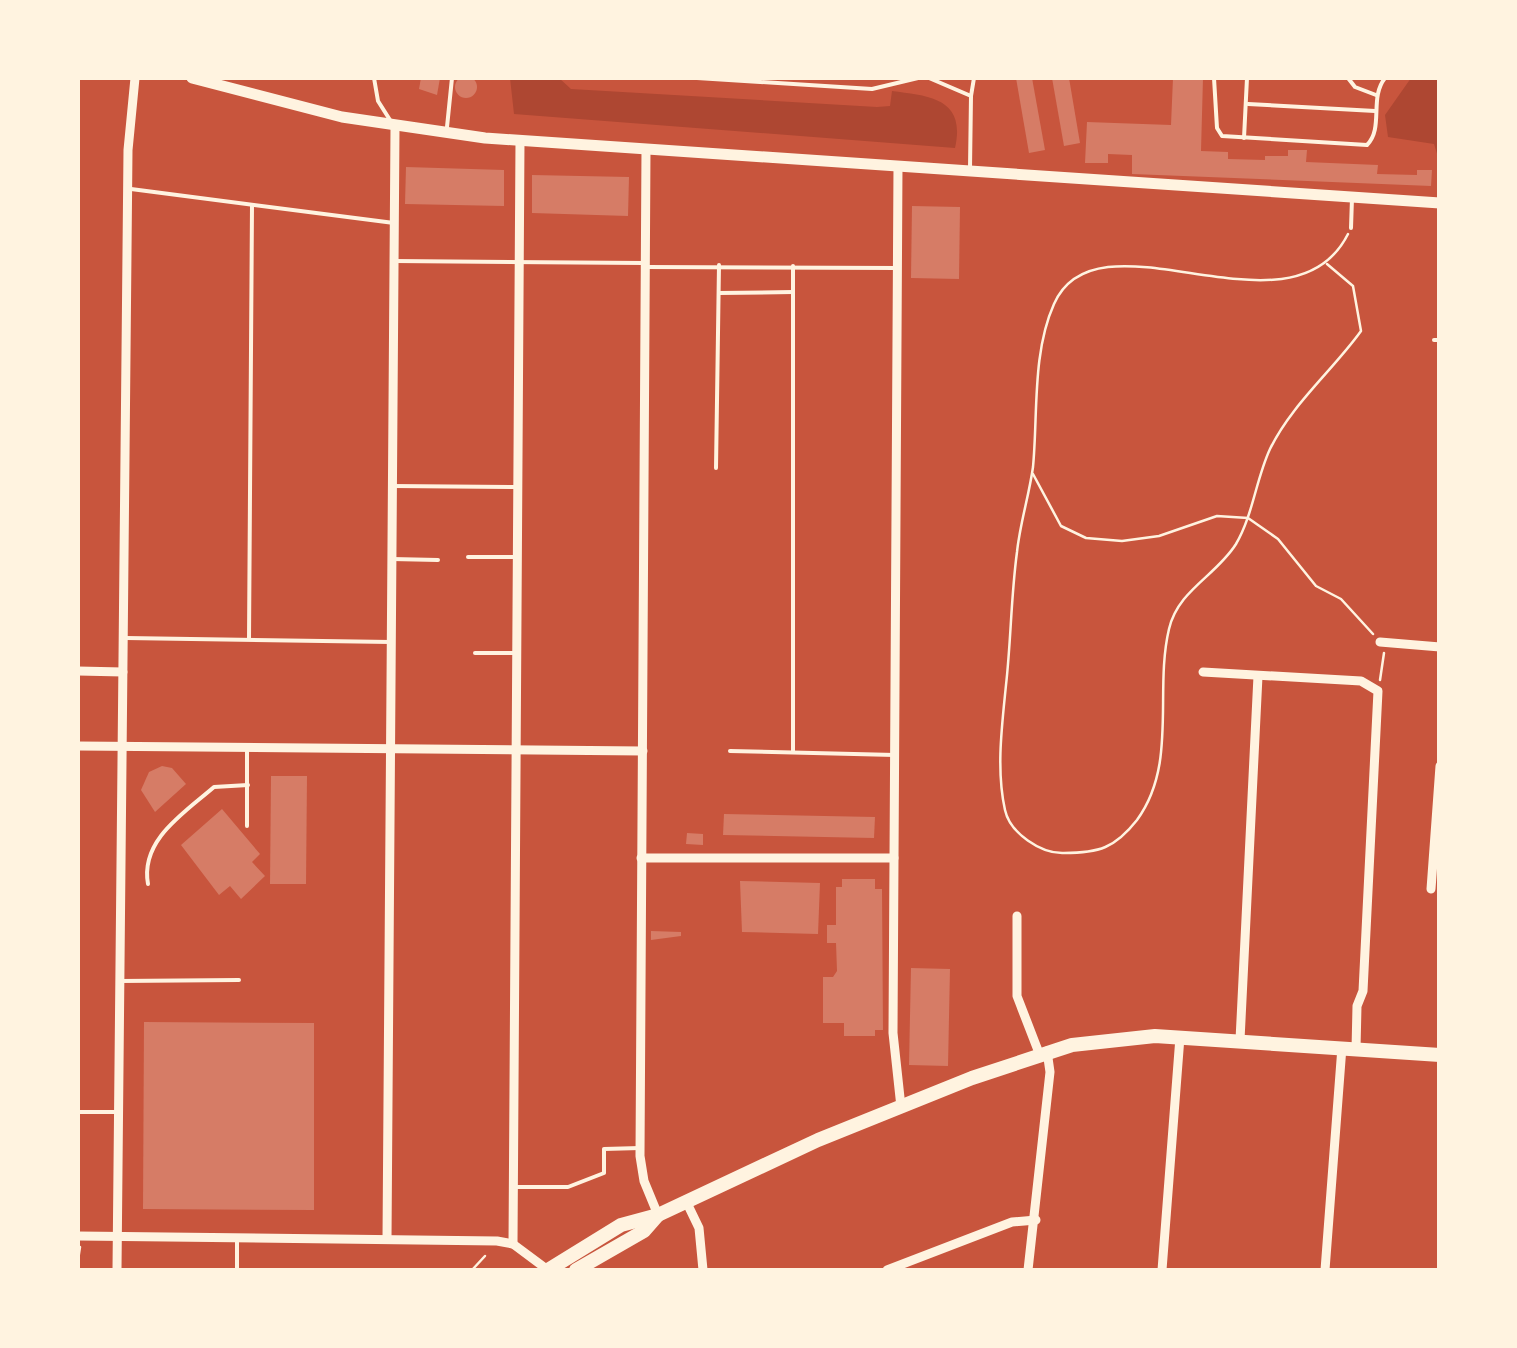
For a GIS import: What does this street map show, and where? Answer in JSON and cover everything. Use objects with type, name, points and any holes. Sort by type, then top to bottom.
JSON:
[{"type":"main road","points":[[548,1270],[620,1225],[658,1215],[901,1107],[1043,1052],[1110,1039],[1180,1037],[1440,1055]]},
{"type":"main road","points":[[575,1270],[644,1231],[658,1215]]},
{"type":"street","points":[[118,1270],[128,189],[135,78]]},
{"type":"street","points":[[192,78],[396,128],[446,134],[1440,203]]},
{"type":"street","points":[[387,1239],[396,128]]},
{"type":"street","points":[[513,1244],[520,141]]},
{"type":"street","points":[[646,150],[640,1148],[644,1181],[658,1215]]},
{"type":"street","points":[[898,166],[892,1033],[901,1107]]},
{"type":"street","points":[[1383,642],[1440,647]]},
{"type":"street","points":[[78,672],[124,672]]},
{"type":"street","points":[[1203,672],[1361,681],[1378,691],[1364,991],[1349,1048],[1325,1270]]},
{"type":"street","points":[[1240,1040],[1258,676]]},
{"type":"street","points":[[78,746],[643,750]]},
{"type":"street","points":[[1431,888],[1440,766]]},
{"type":"street","points":[[642,858],[894,858]]},
{"type":"street","points":[[1017,916],[1017,996],[1050,1072],[1028,1270]]},
{"type":"street","points":[[1162,1270],[1180,1037]]},
{"type":"street","points":[[686,1201],[699,1228],[704,1270]]},
{"type":"street","points":[[887,1270],[1012,1222],[1036,1220]]},
{"type":"street","points":[[78,1236],[513,1244],[548,1270]]},
{"type":"lane","points":[[374,78],[378,101],[396,128]]},
{"type":"lane","points":[[446,134],[452,78]]},
{"type":"lane","points":[[697,78],[872,89],[918,78]]},
{"type":"lane","points":[[929,78],[971,96]]},
{"type":"lane","points":[[970,172],[974,78]]},
{"type":"lane","points":[[1214,78],[1218,132],[1244,138],[1367,145],[1374,137],[1376,95],[1385,78]]},
{"type":"lane","points":[[1244,138],[1248,78]]},
{"type":"lane","points":[[1348,78],[1355,87],[1376,95]]},
{"type":"lane","points":[[1248,104],[1375,112]]},
{"type":"lane","points":[[128,189],[394,223]]},
{"type":"lane","points":[[1350,228],[1352,198]]},
{"type":"lane","points":[[249,639],[252,205]]},
{"type":"lane","points":[[394,262],[898,268]]},
{"type":"lane","points":[[716,468],[719,266]]},
{"type":"lane","points":[[792,266],[792,752]]},
{"type":"lane","points":[[719,293],[792,292]]},
{"type":"lane","points":[[392,486],[518,487]]},
{"type":"lane","points":[[468,557],[517,558]]},
{"type":"lane","points":[[392,560],[438,560]]},
{"type":"lane","points":[[123,638],[391,642]]},
{"type":"lane","points":[[475,652],[516,653]]},
{"type":"lane","points":[[247,747],[247,826]]},
{"type":"lane","points":[[730,752],[895,755]]},
{"type":"lane","points":[[148,884],[144,867],[155,841],[214,787],[248,786]]},
{"type":"lane","points":[[120,981],[239,980]]},
{"type":"lane","points":[[78,1112],[119,1112]]},
{"type":"lane","points":[[514,1187],[568,1187],[604,1174],[604,1149],[640,1148]]},
{"type":"lane","points":[[237,1237],[238,1270]]},
{"type":"path","points":[[1327,264],[1354,286],[1361,331],[1272,445],[1234,547],[1179,604],[1168,630],[1161,757],[1148,804],[1120,841],[1098,853],[1056,854],[1026,840],[1005,815],[1001,774],[1007,632],[1032,472],[1044,332],[1054,301],[1070,280],[1110,266],[1264,280],[1295,278],[1327,264],[1350,228]]},
{"type":"path","points":[[1032,472],[1061,526],[1086,538],[1122,542],[1159,536],[1217,516],[1248,518],[1278,539],[1316,586],[1341,599],[1383,642],[1378,691]]},
{"type":"path","points":[[472,1270],[485,1256]]},
{"type":"shaded area","points":[[510,78],[559,78],[571,89],[877,107],[890,106],[892,91],[906,93],[932,98],[950,110],[957,132],[955,148],[514,114]]},
{"type":"shaded area","points":[[1411,78],[1439,78],[1439,160],[1434,144],[1388,137],[1385,115]]},
{"type":"building","points":[[466,76],[474,79],[474,95],[466,98],[458,95],[455,87],[458,79]]},
{"type":"building","points":[[421,78],[440,78],[437,95],[419,89]]},
{"type":"building","points":[[1016,78],[1032,78],[1045,150],[1029,153]]},
{"type":"building","points":[[1052,78],[1069,78],[1080,143],[1064,146]]},
{"type":"building","points":[[1173,78],[1203,78],[1201,151],[1228,152],[1228,159],[1265,160],[1265,156],[1288,156],[1288,150],[1307,150],[1306,162],[1378,165],[1377,174],[1417,175],[1417,170],[1432,170],[1431,186],[1132,174],[1132,155],[1108,154],[1108,163],[1085,163],[1087,122],[1171,125]]},
{"type":"building","points":[[406,167],[504,170],[504,206],[405,204]]},
{"type":"building","points":[[532,175],[629,177],[628,216],[532,213]]},
{"type":"building","points":[[912,206],[960,207],[959,279],[911,278]]},
{"type":"building","points":[[162,766],[172,768],[186,784],[155,812],[141,790],[149,772]]},
{"type":"building","points":[[271,776],[307,776],[306,884],[270,884]]},
{"type":"building","points":[[222,809],[260,854],[252,862],[265,876],[241,899],[230,886],[219,895],[181,845]]},
{"type":"building","points":[[724,814],[875,817],[874,838],[723,835]]},
{"type":"building","points":[[687,833],[703,834],[703,845],[686,844]]},
{"type":"building","points":[[842,879],[875,879],[875,889],[882,889],[883,1030],[875,1030],[875,1036],[844,1036],[844,1023],[823,1023],[823,977],[833,977],[837,971],[836,943],[827,943],[827,925],[836,925],[836,887],[842,887]]},
{"type":"building","points":[[740,881],[820,883],[818,934],[742,932]]},
{"type":"building","points":[[651,931],[681,932],[681,936],[651,940]]},
{"type":"building","points":[[911,968],[950,969],[948,1066],[909,1065]]},
{"type":"building","points":[[144,1022],[314,1023],[314,1210],[143,1209]]}]
